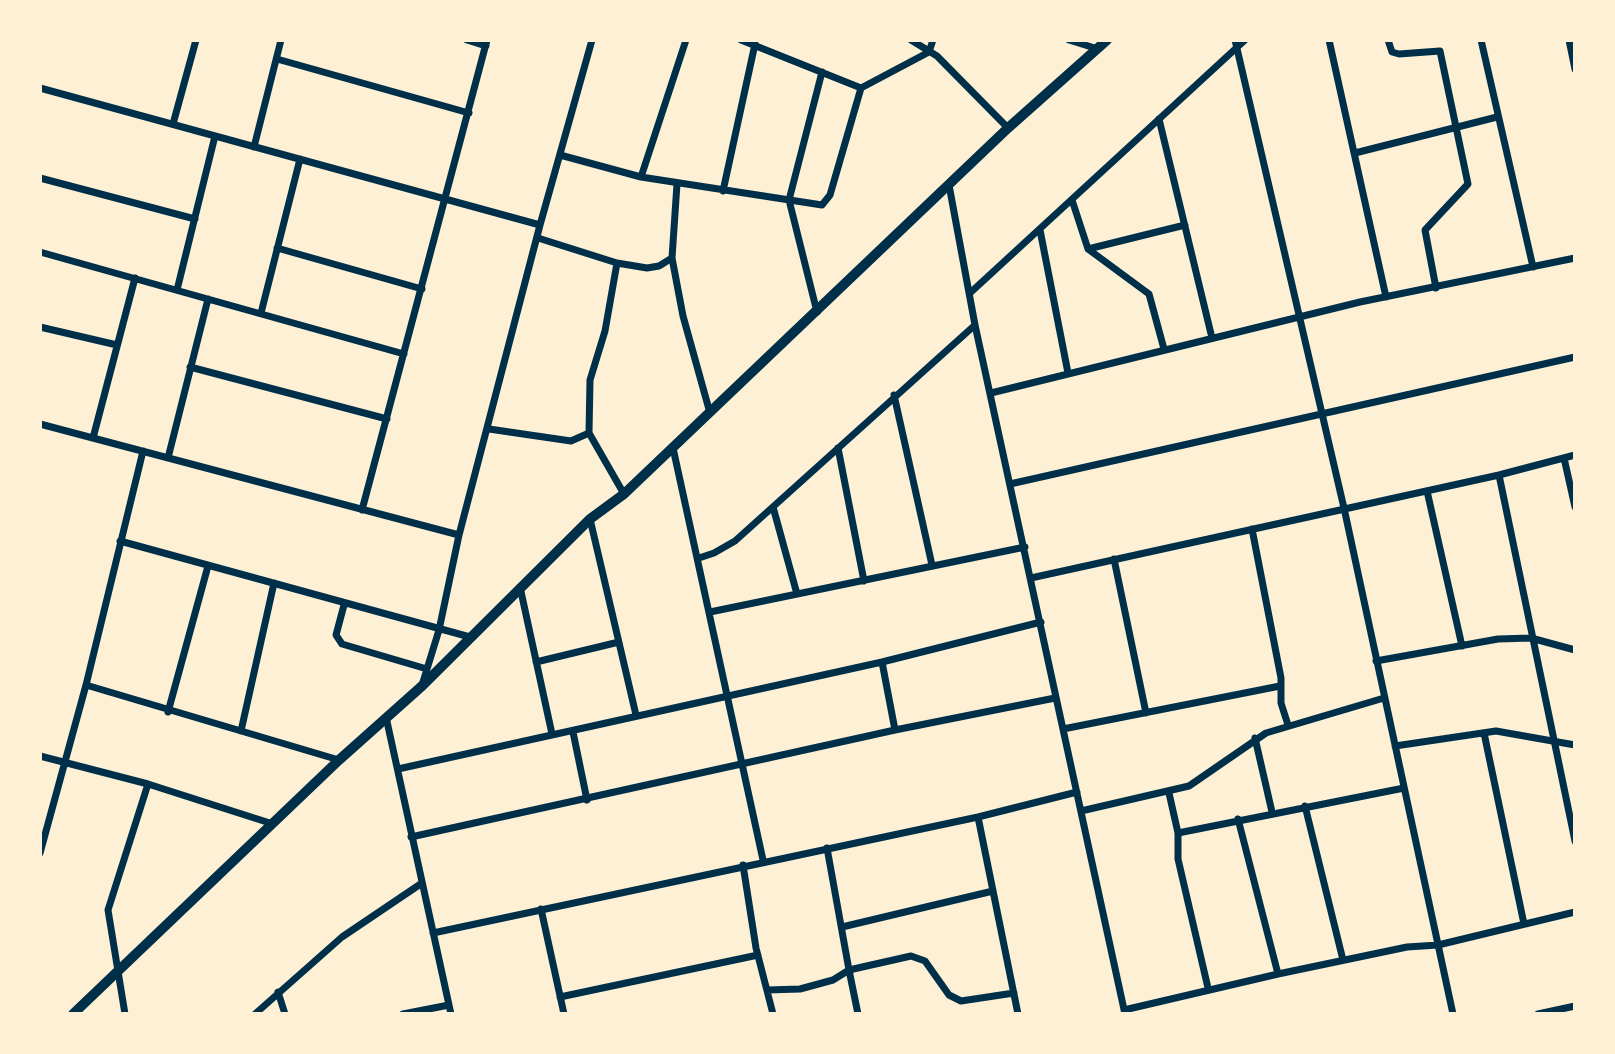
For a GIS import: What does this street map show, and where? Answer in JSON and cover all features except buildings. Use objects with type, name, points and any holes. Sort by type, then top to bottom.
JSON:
[{"type":"street","points":[[173,124],[196,40]]},
{"type":"street","points":[[254,147],[281,40]]},
{"type":"street","points":[[362,510],[487,43],[467,40]]},
{"type":"street","points":[[422,686],[439,630],[459,535],[489,429],[540,225],[592,40]]},
{"type":"street","points":[[641,177],[686,40]]},
{"type":"street","points":[[741,40],[861,88]]},
{"type":"street","points":[[911,40],[929,52],[1009,128]]},
{"type":"street","points":[[560,155],[677,184],[822,205],[827,202],[861,88],[929,52],[933,40]]},
{"type":"street","points":[[1069,40],[1098,49]]},
{"type":"street","points":[[72,1014],[339,760],[422,686],[590,519],[624,494],[926,210],[948,185],[1107,40]]},
{"type":"street","points":[[970,293],[1159,119],[1235,44],[1245,40]]},
{"type":"street","points":[[1329,40],[1386,297]]},
{"type":"street","points":[[1388,40],[1392,52],[1399,54],[1440,51]]},
{"type":"street","points":[[1436,288],[1425,230],[1468,184],[1437,40]]},
{"type":"street","points":[[1481,40],[1533,267]]},
{"type":"street","points":[[1569,40],[1575,69]]},
{"type":"street","points":[[723,191],[755,44]]},
{"type":"street","points":[[1235,44],[1344,508],[1453,1014]]},
{"type":"street","points":[[277,59],[469,113]]},
{"type":"street","points":[[817,313],[789,200],[822,72]]},
{"type":"street","points":[[40,88],[540,225]]},
{"type":"street","points":[[1355,153],[1497,117]]},
{"type":"street","points":[[1159,119],[1212,338]]},
{"type":"street","points":[[177,290],[215,136]]},
{"type":"street","points":[[261,313],[300,159]]},
{"type":"street","points":[[40,178],[195,219]]},
{"type":"street","points":[[677,184],[672,258],[683,316],[710,414]]},
{"type":"street","points":[[948,185],[975,325],[1124,1012],[1208,988],[1408,947],[1438,945],[1575,912]]},
{"type":"street","points":[[1072,200],[1088,250],[1149,294],[1164,349]]},
{"type":"street","points":[[1088,250],[1185,225]]},
{"type":"street","points":[[1040,230],[1068,373]]},
{"type":"street","points":[[538,238],[617,263],[647,268],[659,266],[672,258]]},
{"type":"street","points":[[277,248],[422,289]]},
{"type":"street","points":[[40,252],[404,354]]},
{"type":"street","points":[[991,393],[1299,317],[1575,258]]},
{"type":"street","points":[[617,263],[605,331],[590,380],[589,433],[624,494]]},
{"type":"street","points":[[93,438],[135,278]]},
{"type":"street","points":[[168,458],[208,299]]},
{"type":"street","points":[[699,558],[725,548],[975,325]]},
{"type":"street","points":[[40,327],[117,345]]},
{"type":"street","points":[[1010,484],[1575,356]]},
{"type":"street","points":[[190,368],[387,419]]},
{"type":"street","points":[[894,395],[932,565]]},
{"type":"street","points":[[40,424],[459,535]]},
{"type":"street","points":[[489,429],[571,441],[589,433]]},
{"type":"street","points":[[673,447],[764,860]]},
{"type":"street","points":[[838,447],[864,581]]},
{"type":"street","points":[[40,853],[86,685],[143,451]]},
{"type":"street","points":[[1031,578],[1499,475],[1575,455]]},
{"type":"street","points":[[1564,458],[1575,507]]},
{"type":"street","points":[[1499,475],[1575,841]]},
{"type":"street","points":[[1427,491],[1462,646]]},
{"type":"street","points":[[773,507],[797,594]]},
{"type":"street","points":[[590,519],[636,715]]},
{"type":"street","points":[[1252,529],[1288,726]]},
{"type":"street","points":[[120,541],[344,605],[470,637]]},
{"type":"street","points":[[710,612],[1025,547]]},
{"type":"street","points":[[1114,559],[1146,713]]},
{"type":"street","points":[[168,712],[208,566]]},
{"type":"street","points":[[241,731],[274,583]]},
{"type":"street","points":[[520,587],[552,734]]},
{"type":"street","points":[[344,605],[336,635],[342,644],[427,669]]},
{"type":"street","points":[[398,769],[882,662],[1041,622]]},
{"type":"street","points":[[1376,662],[1498,639],[1535,640],[1575,650]]},
{"type":"street","points":[[536,662],[619,642]]},
{"type":"street","points":[[882,662],[895,730]]},
{"type":"street","points":[[86,685],[168,712],[339,760]]},
{"type":"street","points":[[1063,729],[1280,685]]},
{"type":"street","points":[[411,836],[587,800],[895,730],[1055,698]]},
{"type":"street","points":[[1081,811],[1169,793],[1189,786],[1255,738],[1384,698]]},
{"type":"street","points":[[386,716],[451,1014]]},
{"type":"street","points":[[573,732],[587,800]]},
{"type":"street","points":[[1484,733],[1524,924]]},
{"type":"street","points":[[1395,746],[1484,733],[1514,733],[1575,745]]},
{"type":"street","points":[[1255,738],[1272,813]]},
{"type":"street","points":[[40,756],[148,784],[273,824]]},
{"type":"street","points":[[125,1014],[108,910],[148,784]]},
{"type":"street","points":[[1178,833],[1404,788]]},
{"type":"street","points":[[433,933],[764,860],[978,817],[1077,792]]},
{"type":"street","points":[[1169,793],[1178,833],[1178,859],[1208,988]]},
{"type":"street","points":[[1305,806],[1343,960]]},
{"type":"street","points":[[978,817],[1018,1014]]},
{"type":"street","points":[[1238,819],[1278,974]]},
{"type":"street","points":[[827,848],[858,1014]]},
{"type":"street","points":[[743,865],[758,955],[773,1014]]},
{"type":"street","points":[[255,1014],[342,937],[422,883]]},
{"type":"street","points":[[842,927],[993,891]]},
{"type":"street","points":[[541,909],[564,1014]]},
{"type":"street","points":[[560,997],[758,955]]},
{"type":"street","points":[[767,990],[800,989],[834,980],[849,970],[911,956],[925,961],[949,995],[961,1001],[1014,993]]},
{"type":"street","points":[[278,992],[285,1014]]},
{"type":"street","points":[[403,1014],[449,1005]]},
{"type":"street","points":[[1538,1014],[1575,1006]]}]
